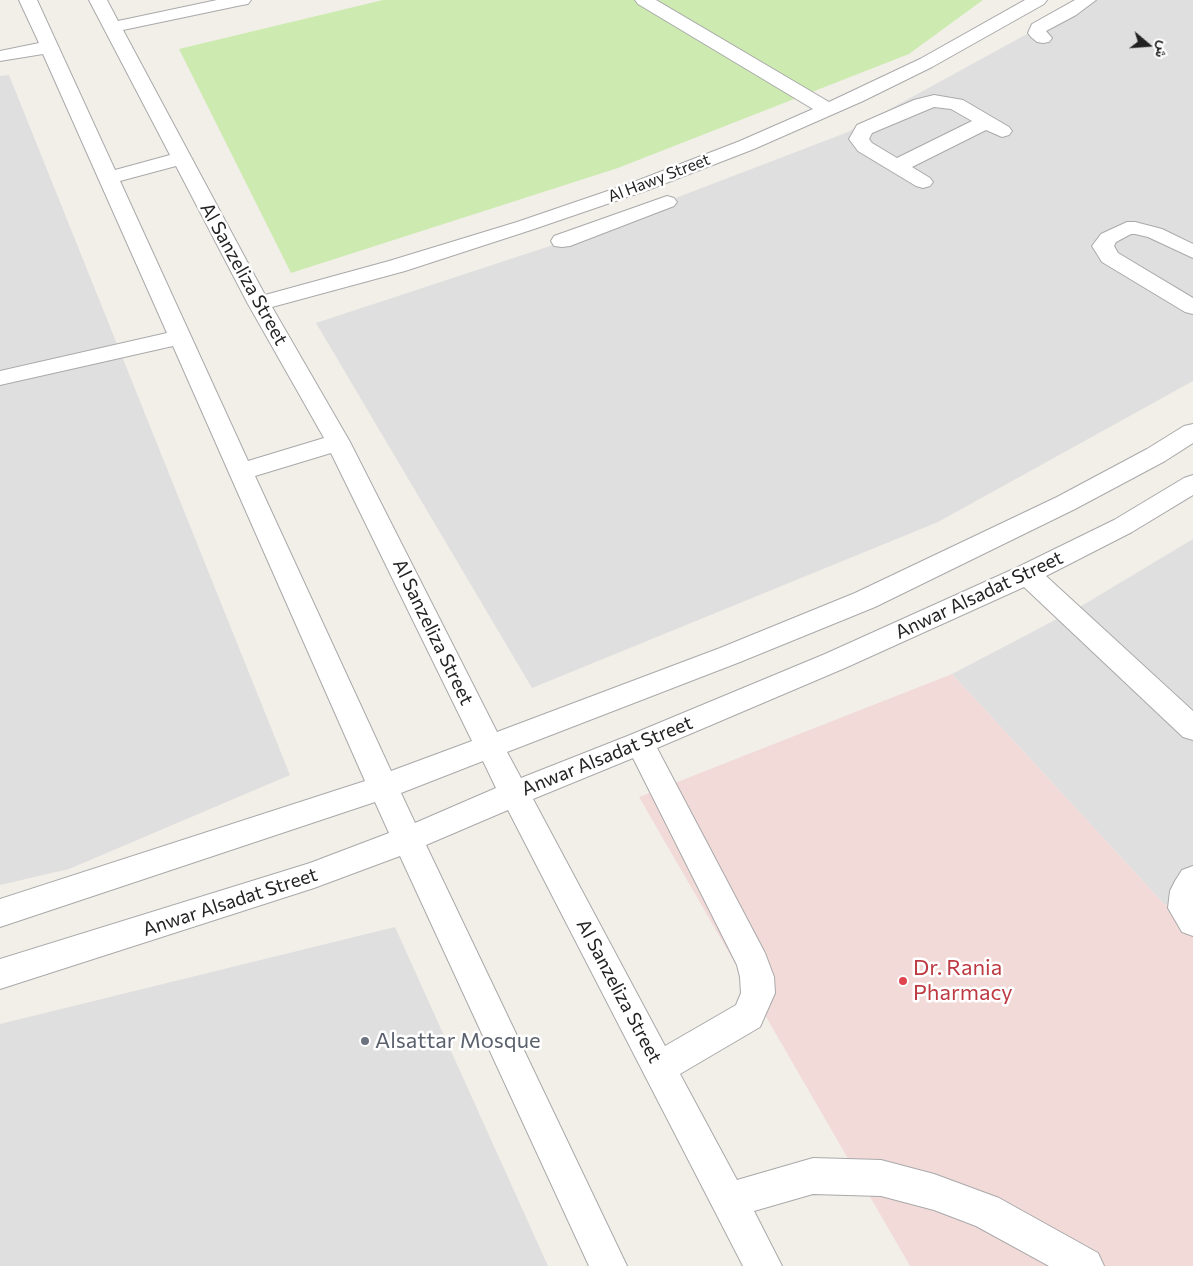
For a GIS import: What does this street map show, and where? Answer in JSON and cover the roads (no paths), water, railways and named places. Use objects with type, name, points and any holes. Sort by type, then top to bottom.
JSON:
[{"type":"street","points":[[28,0],[382,787],[608,1266]]},
{"type":"street","name":"Al Sanzeliza Street","points":[[98,0],[114,27],[259,304],[338,442],[490,747],[763,1266]]},
{"type":"street","points":[[114,27],[242,0]]},
{"type":"street","points":[[644,0],[827,109]]},
{"type":"street","points":[[1038,0],[1070,12]]},
{"type":"street","name":"Al Hawy Street","points":[[259,304],[397,266],[578,208],[747,144],[926,63],[1038,0]]},
{"type":"street","points":[[1043,38],[1037,33],[1038,28],[1070,12],[1087,0]]},
{"type":"street","points":[[0,56],[49,47]]},
{"type":"street","points":[[856,96],[894,116]]},
{"type":"street","points":[[896,166],[994,126],[956,104],[942,101],[927,102],[864,129],[859,139],[865,147],[896,166],[923,182]]},
{"type":"street","points":[[109,178],[181,158]]},
{"type":"street","points":[[612,196],[633,215]]},
{"type":"street","points":[[562,241],[667,202]]},
{"type":"street","points":[[578,208],[601,227]]},
{"type":"street","points":[[1193,252],[1155,233],[1135,228],[1127,228],[1108,238],[1103,246],[1110,257],[1193,307]]},
{"type":"street","points":[[0,378],[181,337]]},
{"type":"street","points":[[0,913],[382,787],[730,655],[865,600],[1066,503],[1156,455],[1193,432]]},
{"type":"street","points":[[241,472],[338,442]]},
{"type":"street","name":"Anwar Alsadat Street","points":[[0,974],[296,881],[407,840],[515,793],[835,661],[1027,574],[1124,526],[1193,484]]},
{"type":"street","points":[[1027,574],[1193,730]]},
{"type":"street","points":[[640,743],[754,962],[758,993],[748,1016],[660,1068]]},
{"type":"street","points":[[1193,880],[1186,891],[1184,908],[1193,922]]},
{"type":"street","points":[[729,1201],[813,1176],[881,1178],[934,1192],[986,1211],[1085,1266]]},
{"type":"place","name":"Dr. Rania Pharmacy","points":[[903,981]]},
{"type":"place","name":"Alsattar Mosque","points":[[365,1041]]}]
